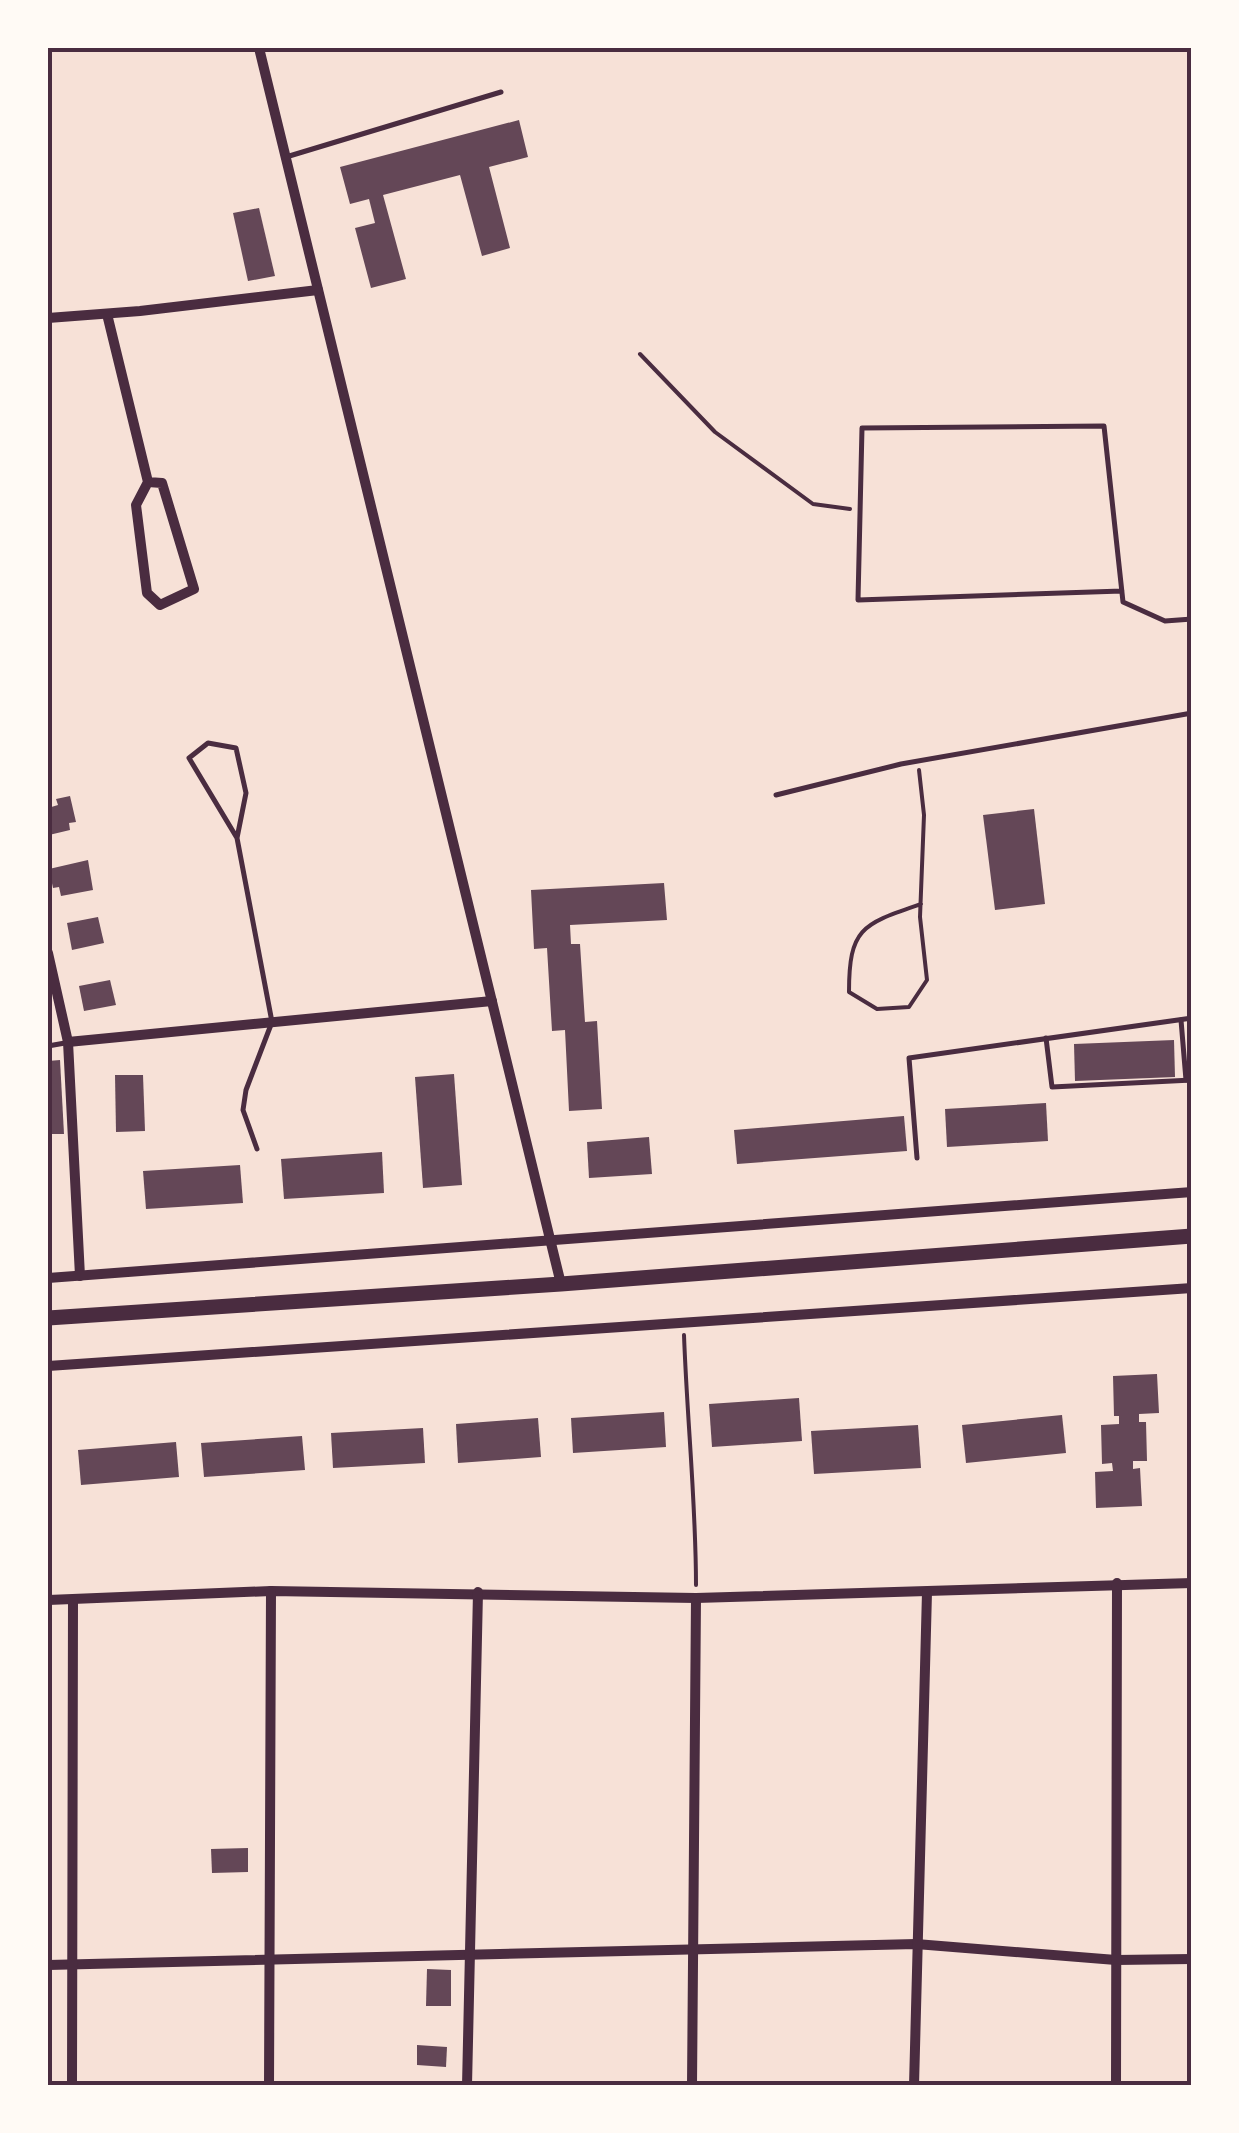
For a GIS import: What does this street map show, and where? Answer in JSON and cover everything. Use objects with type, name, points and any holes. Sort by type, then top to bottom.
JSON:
[{"type":"main road","points":[[48,1318],[1192,1236]]},
{"type":"street","points":[[259,48],[561,1284]]},
{"type":"street","points":[[48,318],[318,290]]},
{"type":"street","points":[[107,314],[148,482],[136,504],[146,593],[160,605],[194,590],[162,483],[148,482]]},
{"type":"street","points":[[48,952],[68,1042],[80,1276]]},
{"type":"street","points":[[68,1042],[492,1000]]},
{"type":"street","points":[[48,1278],[1192,1192]]},
{"type":"street","points":[[48,1366],[1192,1288]]},
{"type":"street","points":[[48,1600],[271,1592],[696,1598],[1192,1582]]},
{"type":"street","points":[[1116,2086],[1117,1583]]},
{"type":"street","points":[[269,2086],[271,1592]]},
{"type":"street","points":[[467,2086],[478,1592]]},
{"type":"street","points":[[914,2086],[927,1592]]},
{"type":"street","points":[[692,2086],[696,1598]]},
{"type":"street","points":[[72,2086],[73,1600]]},
{"type":"street","points":[[48,1965],[916,1944],[1116,1960],[1192,1959]]},
{"type":"lane","points":[[286,157],[501,92]]},
{"type":"lane","points":[[1122,591],[858,600],[862,428],[1104,426],[1122,591],[1123,602],[1165,621],[1192,619]]},
{"type":"lane","points":[[776,796],[918,761],[1192,713]]},
{"type":"lane","points":[[238,838],[188,758],[208,743],[236,748],[246,793],[238,838],[272,1022],[244,1100],[243,1110],[257,1149]]},
{"type":"lane","points":[[916,1158],[909,1058],[1192,1018]]},
{"type":"lane","points":[[1046,1038],[1052,1087],[1189,1080],[1182,1020]]},
{"type":"lane","points":[[48,1046],[68,1042]]},
{"type":"path","points":[[640,354],[714,432],[813,504],[860,510]]},
{"type":"path","points":[[918,761],[924,815],[921,904],[927,980],[909,1007],[877,1009],[849,992],[849,954],[861,930],[888,915],[921,904]]},
{"type":"path","points":[[683,1320],[690,1464],[696,1503],[696,1598]]},
{"type":"building","points":[[519,120],[528,157],[489,167],[510,248],[482,256],[460,175],[383,195],[406,279],[371,288],[355,228],[375,223],[369,199],[350,204],[340,167]]},
{"type":"building","points":[[259,208],[275,276],[248,281],[233,213]]},
{"type":"building","points":[[70,796],[76,822],[69,823],[70,830],[49,835],[48,808],[58,805],[56,799]]},
{"type":"building","points":[[1034,809],[1045,904],[995,910],[983,815]]},
{"type":"building","points":[[88,860],[93,890],[61,896],[59,887],[53,888],[49,869]]},
{"type":"building","points":[[664,883],[667,920],[570,925],[571,944],[580,944],[585,1022],[597,1021],[602,1109],[569,1111],[565,1030],[552,1031],[547,948],[534,949],[531,890]]},
{"type":"building","points":[[98,917],[104,943],[72,950],[67,923]]},
{"type":"building","points":[[110,980],[116,1005],[84,1011],[79,986]]},
{"type":"building","points":[[1174,1040],[1175,1077],[1075,1081],[1074,1044]]},
{"type":"building","points":[[60,1060],[64,1134],[48,1134],[48,1061]]},
{"type":"building","points":[[454,1074],[462,1185],[423,1188],[415,1077]]},
{"type":"building","points":[[115,1075],[143,1075],[145,1131],[116,1132]]},
{"type":"building","points":[[1046,1103],[1048,1141],[947,1147],[945,1109]]},
{"type":"building","points":[[904,1116],[907,1151],[737,1164],[734,1130]]},
{"type":"building","points":[[649,1137],[652,1174],[589,1178],[587,1142]]},
{"type":"building","points":[[382,1152],[384,1193],[284,1199],[281,1159]]},
{"type":"building","points":[[240,1165],[243,1203],[146,1209],[143,1171]]},
{"type":"building","points":[[1157,1374],[1159,1413],[1139,1414],[1139,1422],[1146,1422],[1147,1461],[1133,1461],[1133,1469],[1140,1468],[1142,1506],[1096,1508],[1095,1472],[1113,1471],[1112,1463],[1102,1464],[1101,1425],[1119,1424],[1119,1416],[1114,1416],[1113,1376]]},
{"type":"building","points":[[799,1398],[802,1441],[712,1447],[709,1404]]},
{"type":"building","points":[[664,1412],[666,1447],[573,1453],[571,1418]]},
{"type":"building","points":[[1062,1415],[1066,1453],[966,1463],[962,1425]]},
{"type":"building","points":[[538,1418],[541,1457],[458,1463],[456,1424]]},
{"type":"building","points":[[918,1425],[921,1468],[814,1474],[811,1431]]},
{"type":"building","points":[[423,1428],[425,1463],[333,1468],[331,1433]]},
{"type":"building","points":[[302,1436],[305,1470],[204,1477],[201,1443]]},
{"type":"building","points":[[176,1442],[179,1477],[81,1485],[78,1450]]},
{"type":"building","points":[[248,1848],[248,1872],[212,1873],[211,1849]]},
{"type":"building","points":[[427,1969],[451,1970],[451,2006],[426,2006]]},
{"type":"building","points":[[417,2045],[447,2047],[446,2067],[417,2065]]}]
